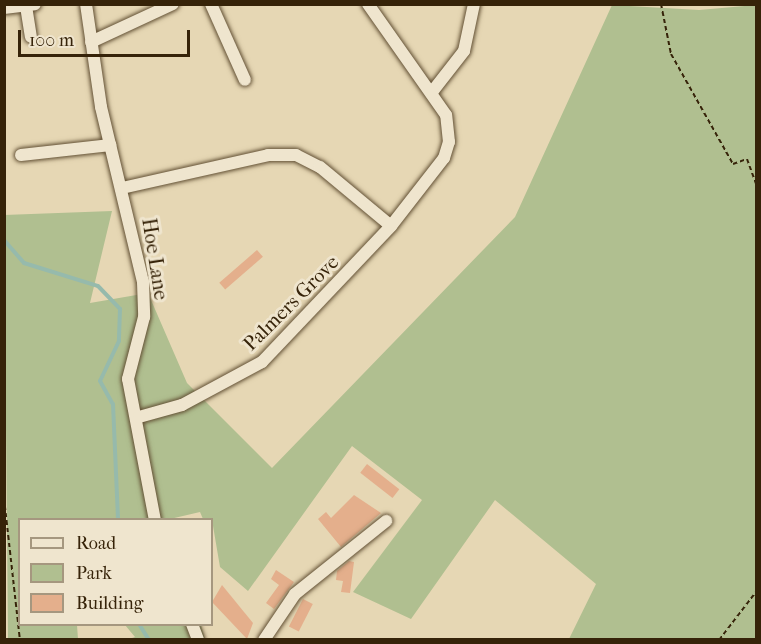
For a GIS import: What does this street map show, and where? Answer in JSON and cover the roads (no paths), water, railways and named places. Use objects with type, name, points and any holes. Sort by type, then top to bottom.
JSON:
[{"type":"street","name":"Hoe Lane","points":[[86,4],[110,145],[143,282],[144,317],[128,379],[139,417],[155,518]]},
{"type":"street","points":[[91,42],[173,4]]},
{"type":"street","points":[[211,4],[246,80]]},
{"type":"street","name":"Palmers Grove","points":[[139,417],[182,405],[262,362],[391,226],[434,176],[449,142],[446,115],[368,4]]},
{"type":"street","points":[[432,92],[464,51],[474,4]]},
{"type":"street","points":[[4,8],[30,5],[31,38]]},
{"type":"street","points":[[21,155],[110,145]]},
{"type":"street","points":[[122,188],[268,155],[296,155],[320,167],[391,226]]},
{"type":"street","points":[[264,639],[295,594],[386,521]]},
{"type":"waterway","points":[[4,240],[24,263],[98,286],[120,309],[119,341],[100,381],[113,404],[118,518]]},
{"type":"waterway","points":[[140,626],[149,640]]}]
